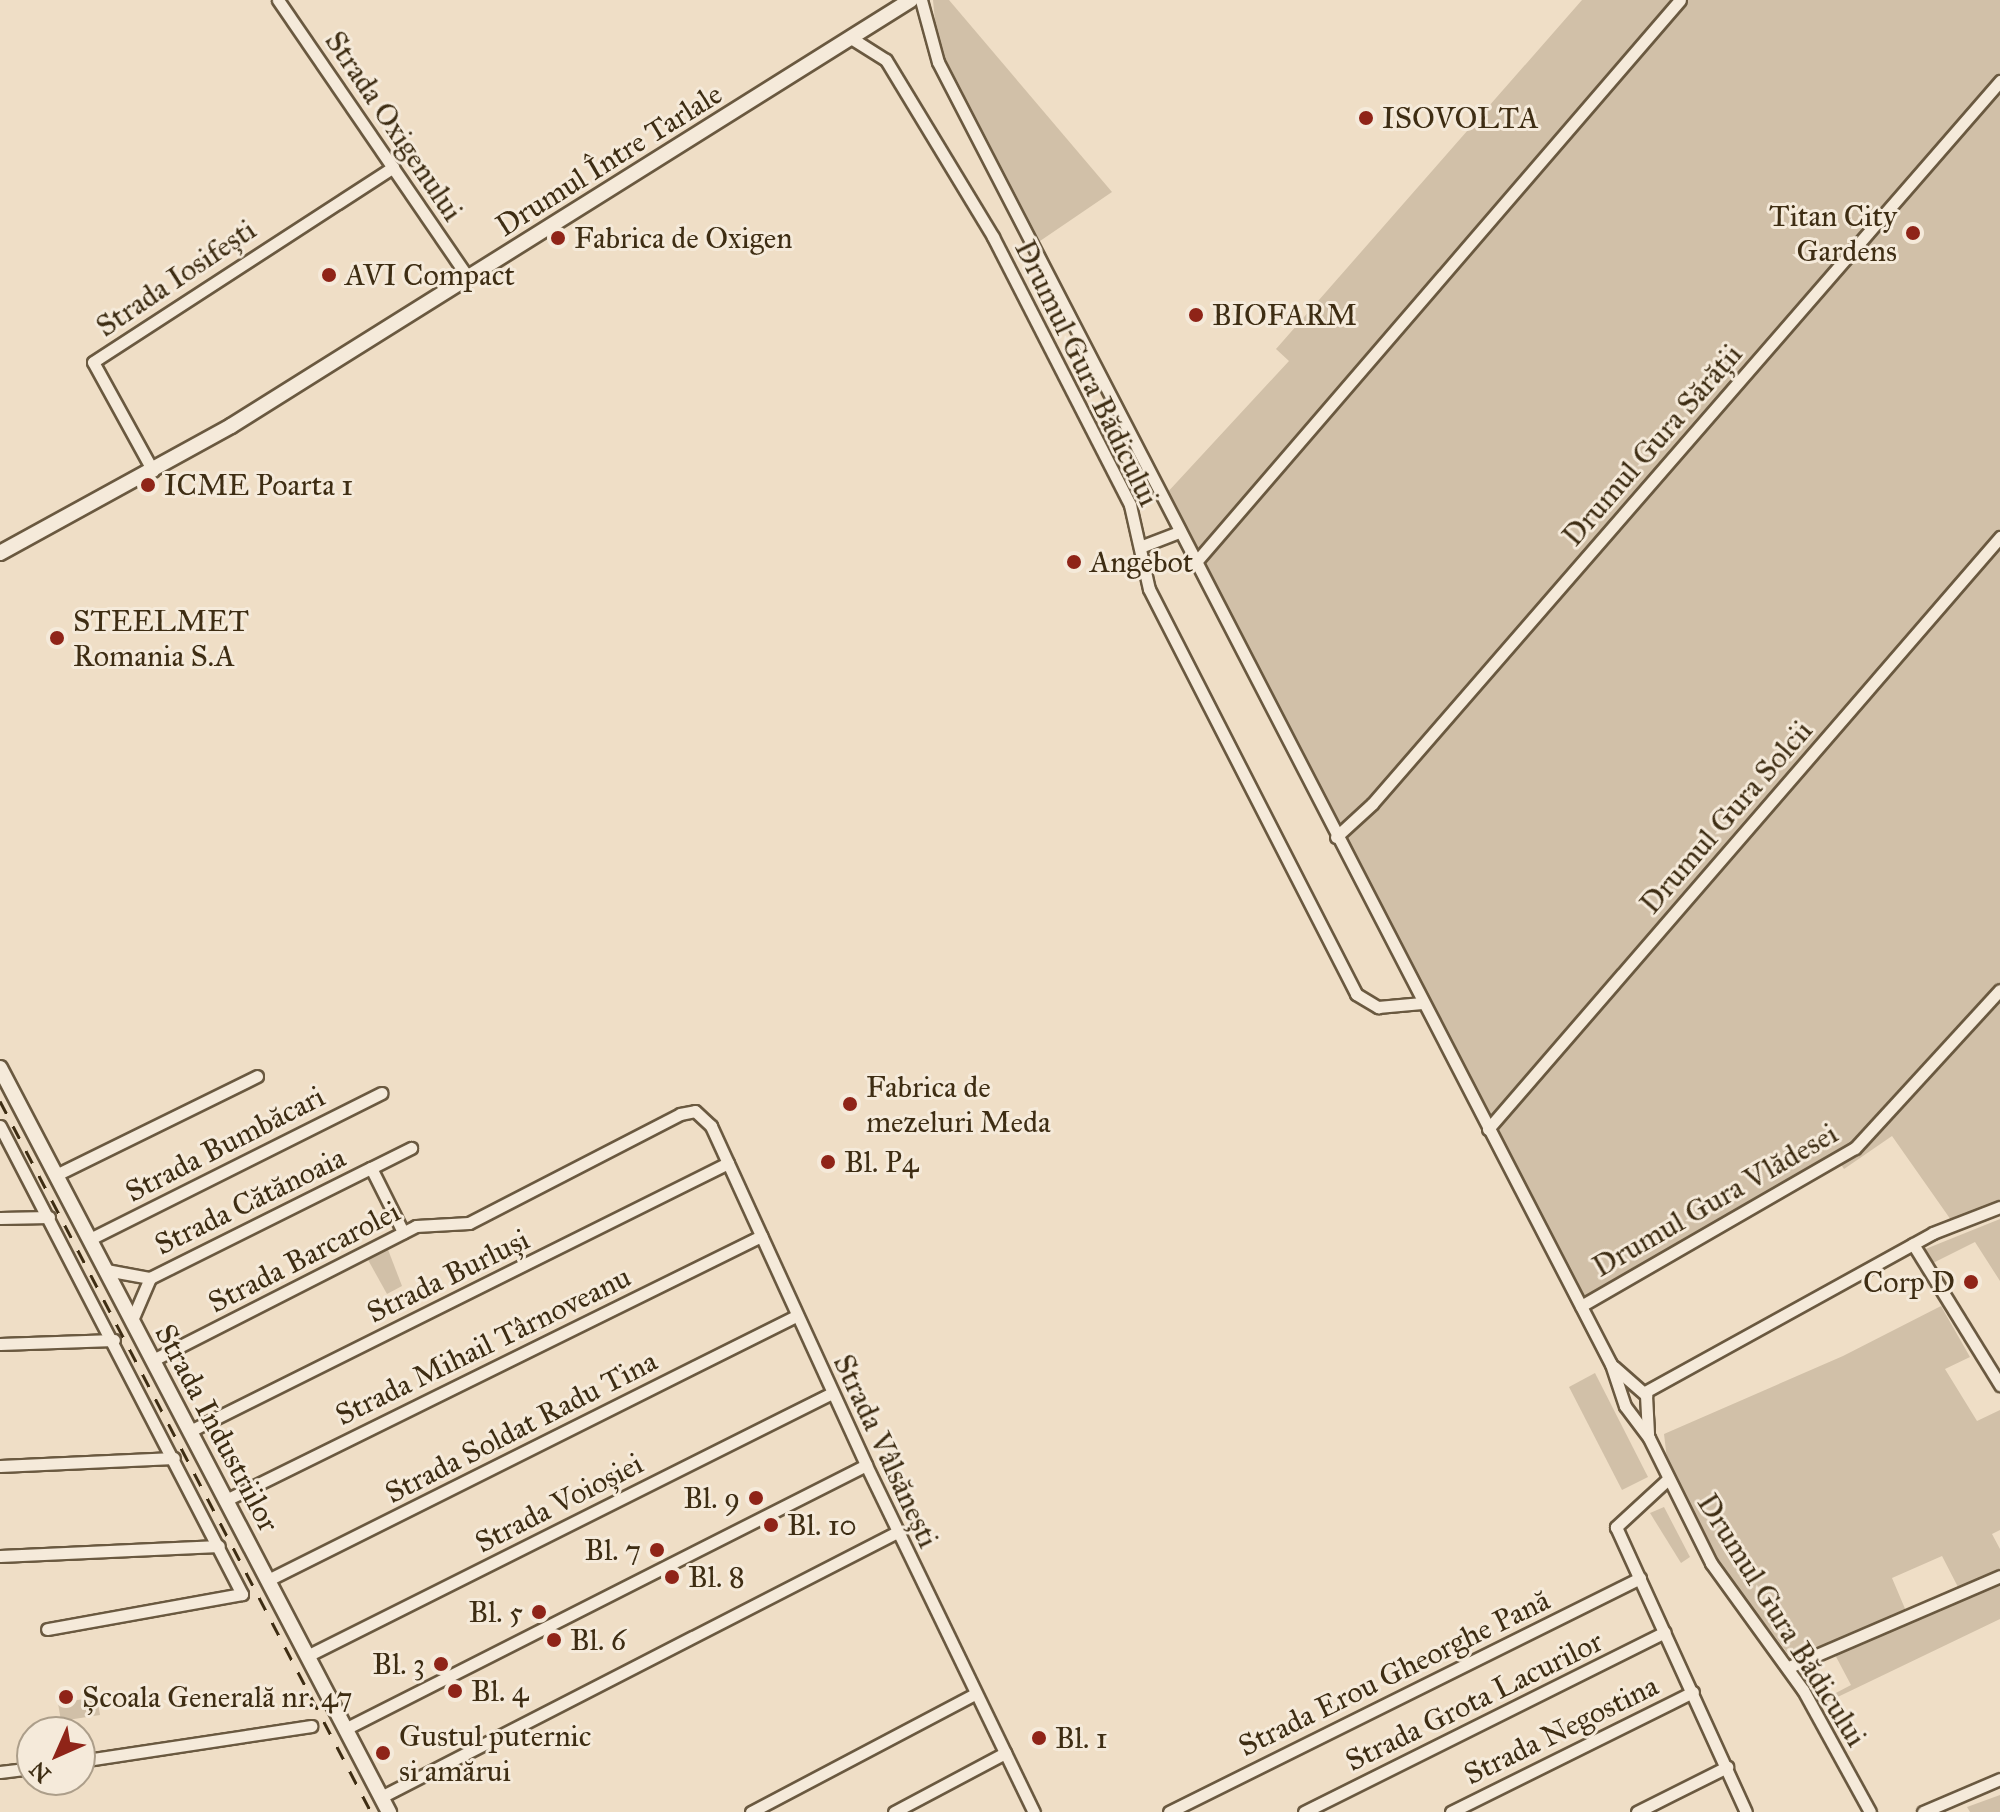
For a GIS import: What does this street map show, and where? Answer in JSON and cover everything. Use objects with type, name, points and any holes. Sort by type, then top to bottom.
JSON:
[{"type":"main road","name":"Drumul Între Tarlale","points":[[0,553],[153,471],[469,279],[911,0]]},
{"type":"main road","name":"Strada Industriilor","points":[[0,1068],[389,1812]]},
{"type":"street","name":"Strada Oxigenului","points":[[278,0],[469,279]]},
{"type":"street","name":"Drumul Gura Bădicului","points":[[921,0],[938,62],[1611,1364],[1623,1396],[1649,1438],[1711,1563],[1789,1667],[1870,1812]]},
{"type":"street","points":[[1195,563],[1680,0]]},
{"type":"street","name":"Drumul Gura Bădicului","points":[[851,38],[886,60],[993,237],[1130,505],[1149,589],[1356,994],[1378,1007],[1422,1003]]},
{"type":"street","name":"Drumul Gura Sărății","points":[[1336,837],[1382,792],[2000,81]]},
{"type":"street","name":"Strada Iosifești","points":[[153,471],[93,362],[393,167]]},
{"type":"street","points":[[1140,547],[1179,532]]},
{"type":"street","name":"Drumul Gura Solcii","points":[[1488,1129],[2000,537]]},
{"type":"street","name":"Drumul Gura Vlădesei","points":[[1581,1306],[1855,1148],[2000,990]]},
{"type":"street","points":[[56,1175],[257,1076]]},
{"type":"street","name":"Strada Bumbăcari","points":[[90,1239],[382,1093]]},
{"type":"street","name":"Strada Vâlsănești","points":[[695,1111],[706,1119],[728,1163],[897,1532],[1033,1812]]},
{"type":"street","name":"Strada Barcarolei","points":[[153,1360],[403,1232],[431,1222],[469,1223],[680,1114],[695,1111]]},
{"type":"street","points":[[0,1126],[114,1340],[242,1594],[47,1629]]},
{"type":"street","name":"Strada Cătănoaia","points":[[106,1270],[150,1278],[411,1148]]},
{"type":"street","name":"Strada Burluși","points":[[190,1431],[728,1163]]},
{"type":"street","name":"Strada Cătănoaia","points":[[371,1168],[403,1232]]},
{"type":"street","points":[[1623,1396],[1640,1390],[1913,1244],[2000,1207]]},
{"type":"street","points":[[0,1218],[49,1217]]},
{"type":"street","name":"Strada Mihail Târnoveanu","points":[[226,1500],[761,1236]]},
{"type":"street","points":[[1913,1244],[2000,1385]]},
{"type":"street","name":"Strada Cătănoaia","points":[[132,1320],[150,1278]]},
{"type":"street","name":"Strada Soldat Radu Tina","points":[[268,1580],[796,1316]]},
{"type":"street","points":[[0,1344],[114,1340]]},
{"type":"street","points":[[1611,1364],[1640,1390],[1646,1405],[1649,1438]]},
{"type":"street","name":"Strada Voioșiei","points":[[307,1656],[832,1393]]},
{"type":"street","points":[[1631,1411],[1646,1405]]},
{"type":"street","points":[[0,1466],[174,1458]]},
{"type":"street","points":[[345,1729],[866,1465]]},
{"type":"street","points":[[1668,1479],[1616,1523],[1746,1812]]},
{"type":"street","points":[[381,1797],[897,1532]]},
{"type":"street","points":[[0,1556],[219,1546]]},
{"type":"street","points":[[1789,1667],[2000,1576]]},
{"type":"street","name":"Strada Erou Gheorghe Pană","points":[[1169,1812],[1640,1578]]},
{"type":"street","name":"Strada Grota Lacurilor","points":[[1304,1812],[1665,1632]]},
{"type":"street","name":"Strada Negostina","points":[[1451,1812],[1693,1692]]},
{"type":"street","points":[[751,1812],[975,1694]]},
{"type":"street","points":[[96,1759],[311,1726]]},
{"type":"street","points":[[894,1812],[1005,1753]]},
{"type":"street","points":[[1637,1812],[1727,1767]]},
{"type":"street","points":[[1923,1812],[2000,1779]]},
{"type":"shaded area","points":[[933,0],[949,0],[1112,192],[1040,241],[937,42]]},
{"type":"shaded area","points":[[1582,0],[2000,0],[2000,1203],[1951,1220],[1892,1136],[1844,1169],[1840,1163],[1782,1198],[1778,1191],[1584,1299],[1165,495],[1289,361],[1276,349]]},
{"type":"shaded area","points":[[2000,1219],[2000,1281],[1975,1242],[1931,1264],[1923,1250]]},
{"type":"shaded area","points":[[387,1247],[402,1286],[387,1294],[367,1258]]},
{"type":"shaded area","points":[[1941,1306],[1970,1357],[1945,1369],[1977,1421],[2000,1410],[2000,1530],[1992,1534],[2000,1549],[2000,1570],[1959,1589],[1942,1556],[1892,1578],[1906,1611],[1792,1659],[1717,1561],[1667,1459],[1664,1434],[1843,1356]]},
{"type":"shaded area","points":[[1595,1373],[1648,1477],[1622,1490],[1569,1387]]},
{"type":"shaded area","points":[[1664,1507],[1690,1557],[1681,1563],[1650,1513]]},
{"type":"shaded area","points":[[2000,1580],[2000,1619],[1821,1705],[1800,1670],[1814,1660],[1832,1695],[1851,1685],[1833,1651]]},
{"type":"shaded area","points":[[97,1697],[100,1715],[60,1716],[58,1703]]},
{"type":"shaded area","points":[[2000,1795],[2000,1812],[1970,1812],[1967,1807]]},
{"type":"railway","points":[[0,1101],[371,1812]]},
{"type":"place","name":"ISOVOLTA","points":[[1366,118]]},
{"type":"place","name":"Titan City Gardens","points":[[1913,233]]},
{"type":"place","name":"Fabrica de Oxigen","points":[[558,238]]},
{"type":"place","name":"AVI Compact","points":[[329,275]]},
{"type":"place","name":"BIOFARM","points":[[1196,315]]},
{"type":"place","name":"ICME Poarta 1","points":[[148,485]]},
{"type":"place","name":"Angebot","points":[[1074,562]]},
{"type":"place","name":"STEELMET Romania S.A","points":[[57,638]]},
{"type":"place","name":"Fabrica de mezeluri Meda","points":[[850,1104]]},
{"type":"place","name":"Bl. P4","points":[[828,1162]]},
{"type":"place","name":"Corp D","points":[[1971,1282]]},
{"type":"place","name":"Bl. 9","points":[[756,1498]]},
{"type":"place","name":"Bl. 10","points":[[771,1525]]},
{"type":"place","name":"Bl. 7","points":[[657,1550]]},
{"type":"place","name":"Bl. 8","points":[[672,1577]]},
{"type":"place","name":"Bl. 5","points":[[539,1612]]},
{"type":"place","name":"Bl. 6","points":[[554,1640]]},
{"type":"place","name":"Bl. 3","points":[[441,1664]]},
{"type":"place","name":"Bl. 4","points":[[455,1691]]},
{"type":"place","name":"Școala Generală nr. 47","points":[[66,1697]]},
{"type":"place","name":"Bl. 1","points":[[1039,1738]]},
{"type":"place","name":"Gustul puternic si amărui","points":[[383,1753]]}]
